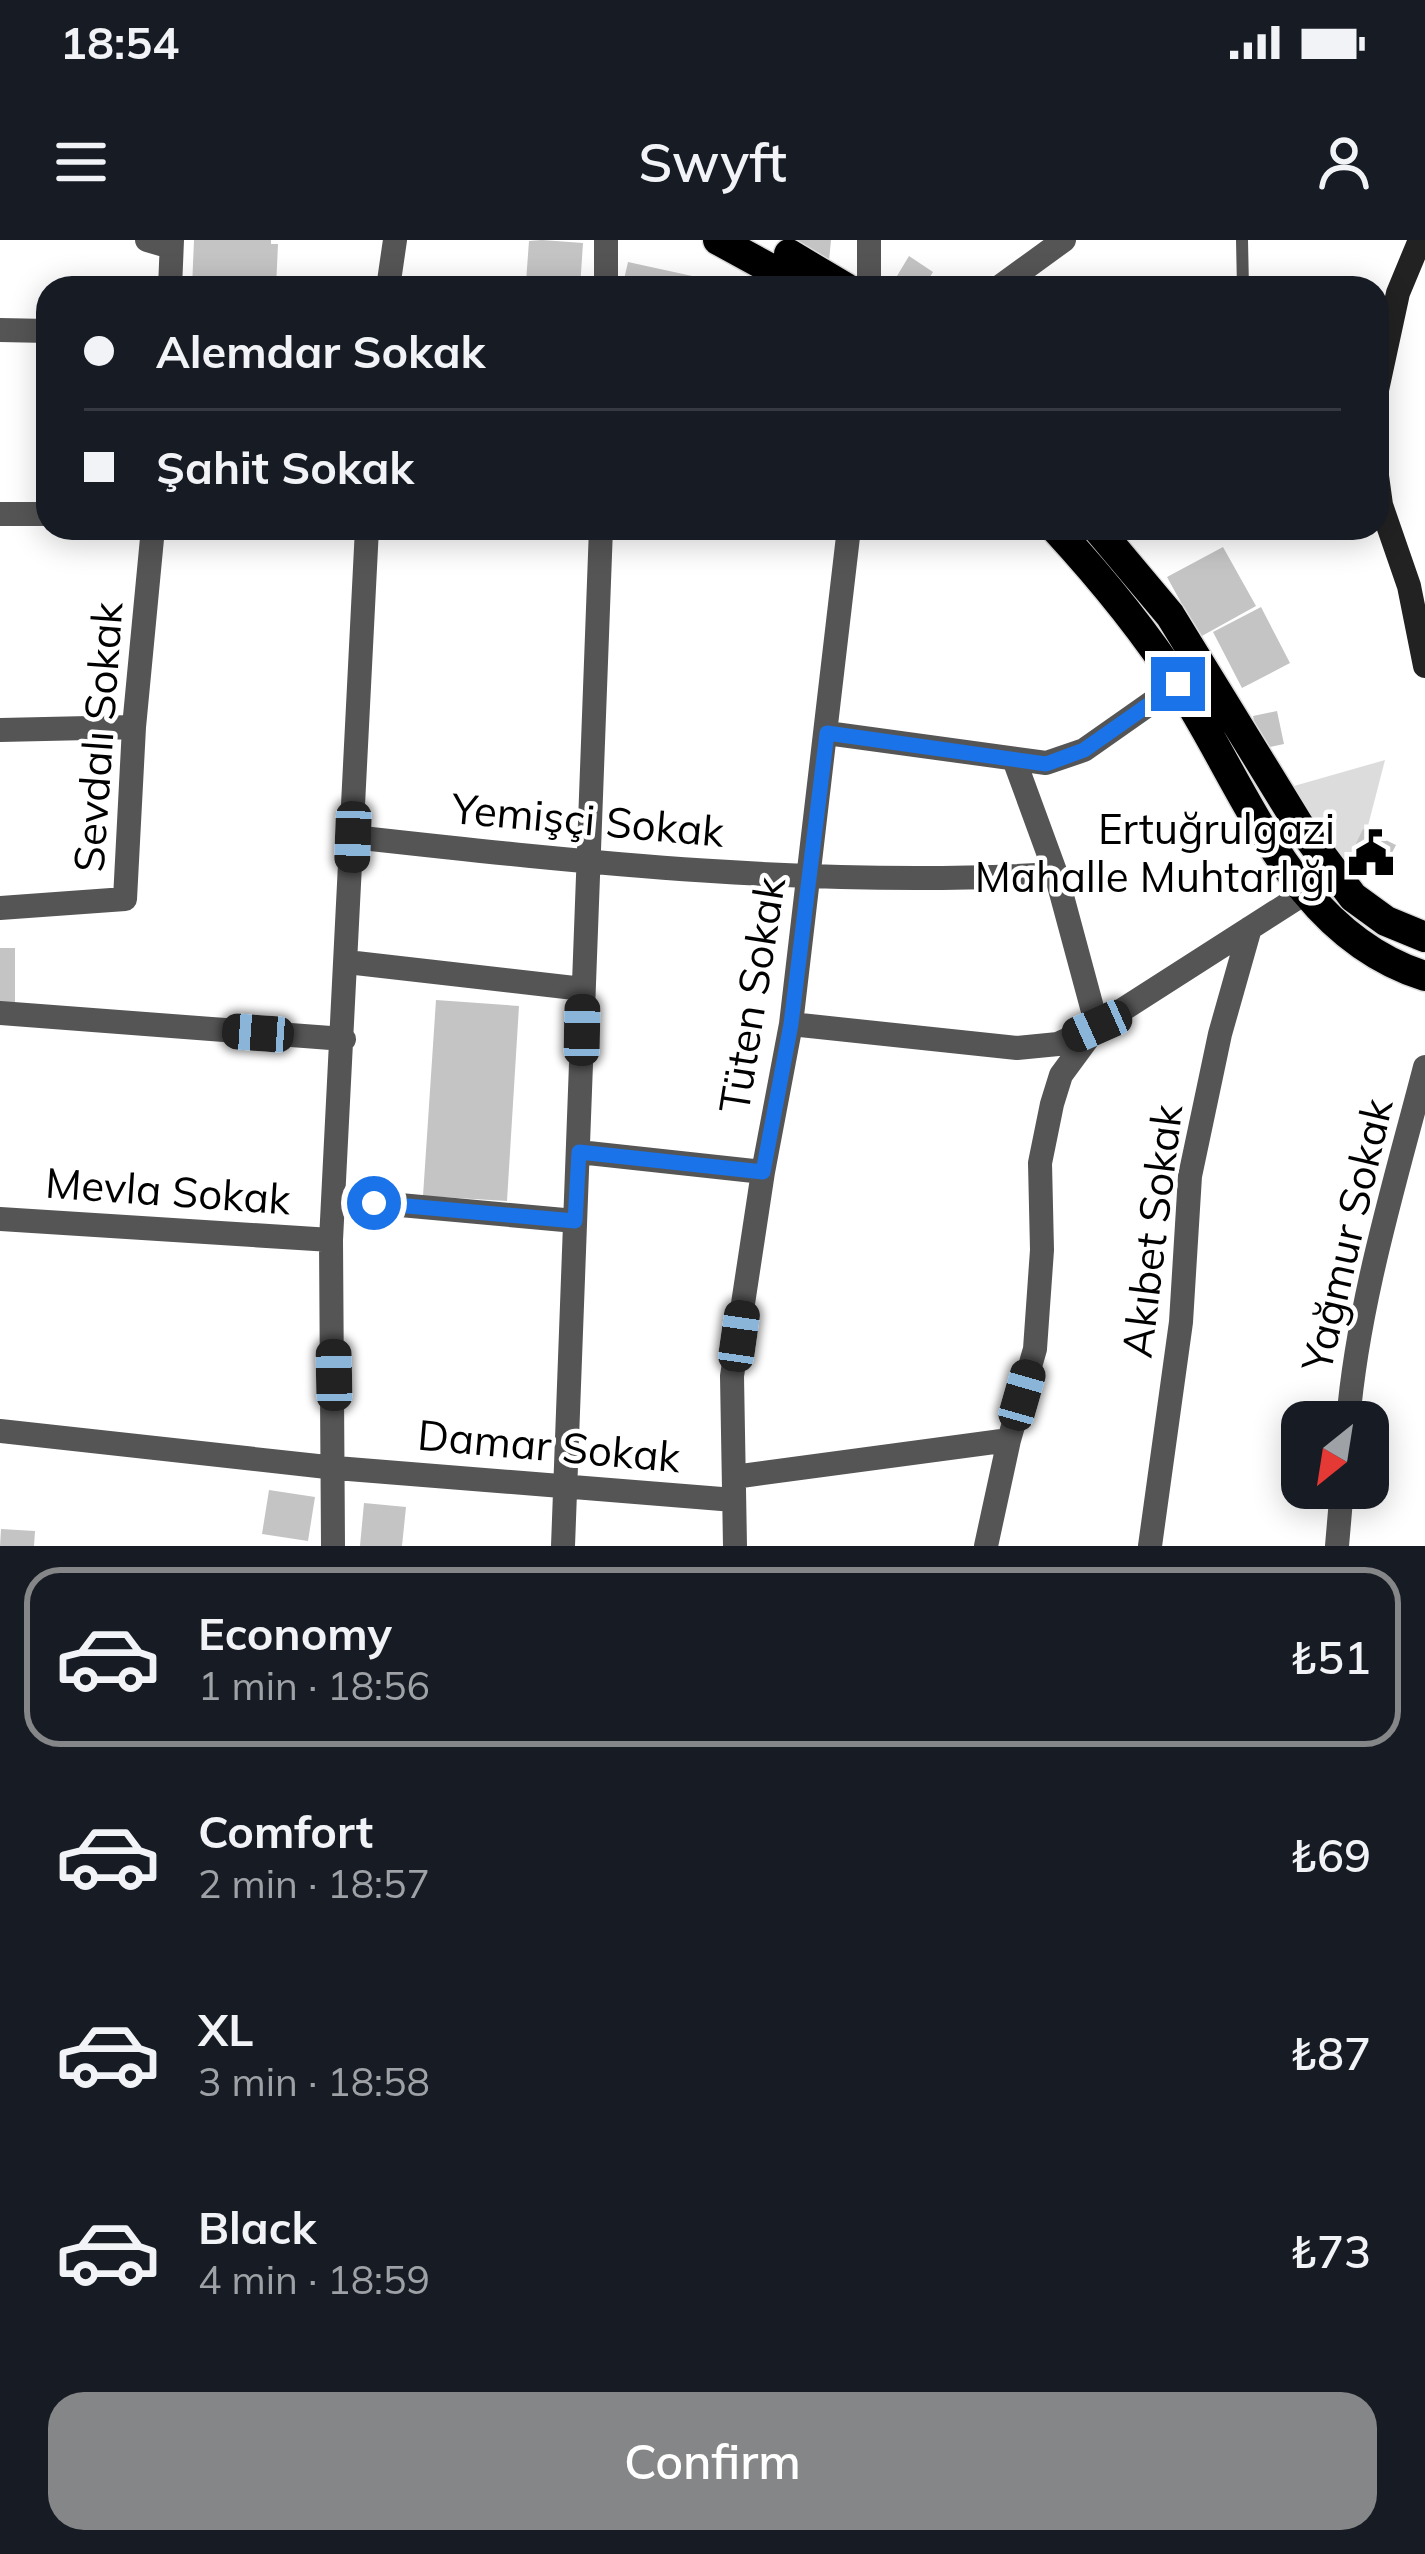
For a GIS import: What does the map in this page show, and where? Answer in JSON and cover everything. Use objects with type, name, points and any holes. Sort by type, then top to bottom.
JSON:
[{"type":"main road","points":[[718,240],[784,276]]},
{"type":"main road","points":[[766,240],[826,276]]},
{"type":"main road","points":[[1066,540],[1109,587],[1178,684],[1313,905],[1361,946],[1425,976]]},
{"type":"main road","points":[[1107,540],[1170,615],[1299,825],[1353,897],[1386,921],[1425,937]]},
{"type":"street","points":[[390,276],[395,240]]},
{"type":"street","points":[[606,240],[606,276]]},
{"type":"street","points":[[869,240],[869,276]]},
{"type":"street","points":[[1014,276],[1064,240]]},
{"type":"street","points":[[1389,335],[1398,293],[1420,240]]},
{"type":"street","points":[[163,242],[168,276]]},
{"type":"street","points":[[0,330],[36,331]]},
{"type":"street","points":[[0,514],[36,514]]},
{"type":"street","points":[[1389,524],[1417,586],[1425,666]]},
{"type":"street","name":"Sevdalı Sokak","points":[[0,908],[125,899],[134,727],[152,540]]},
{"type":"street","points":[[333,1546],[332,1240],[366,540]]},
{"type":"street","points":[[562,1546],[601,540]]},
{"type":"street","name":"Tüten Sokak","points":[[735,1546],[732,1376],[791,1024],[848,540]]},
{"type":"street","points":[[827,733],[1046,764],[1084,750],[1178,684]]},
{"type":"street","points":[[0,730],[134,727]]},
{"type":"street","points":[[1016,762],[1056,874],[1097,1026]]},
{"type":"street","name":"Yemişçi Sokak","points":[[353,837],[590,863],[810,878],[944,880],[1056,874]]},
{"type":"street","points":[[791,1024],[1017,1048],[1058,1044],[1097,1026],[1305,893]]},
{"type":"street","name":"Akıbet Sokak","points":[[1150,1546],[1181,1322],[1190,1176],[1220,1034],[1250,928]]},
{"type":"street","points":[[347,962],[583,989]]},
{"type":"street","points":[[0,1013],[344,1039]]},
{"type":"street","points":[[986,1546],[1035,1349],[1042,1250],[1040,1163],[1052,1104],[1061,1075],[1097,1026]]},
{"type":"street","name":"Yağmur Sokak","points":[[1351,1401],[1357,1352],[1425,1066]]},
{"type":"street","points":[[579,1152],[763,1172]]},
{"type":"street","points":[[334,1199],[575,1221]]},
{"type":"street","name":"Mevla Sokak","points":[[0,1219],[332,1240]]},
{"type":"street","name":"Damar Sokak","points":[[0,1430],[565,1488],[734,1488],[1009,1440]]},
{"type":"street","points":[[1337,1546],[1340,1509]]},
{"type":"lane","points":[[1242,240],[1243,276]]},
{"type":"shaded area","points":[[1385,760],[1355,876],[1287,788]]},
{"type":"building","points":[[194,240],[271,240],[278,244],[277,276],[192,276]]},
{"type":"building","points":[[785,240],[831,240],[829,261],[784,249]]},
{"type":"building","points":[[529,241],[583,243],[581,276],[526,276]]},
{"type":"building","points":[[909,256],[933,272],[930,276],[897,276]]},
{"type":"building","points":[[628,262],[692,276],[625,276]]},
{"type":"building","points":[[1223,547],[1256,606],[1200,637],[1167,577]]},
{"type":"building","points":[[1261,607],[1290,663],[1242,688],[1213,632]]},
{"type":"building","points":[[1277,711],[1284,744],[1260,749],[1253,716]]},
{"type":"building","name":"Ertuğrulgazi Mahalle Muhtarlığı","points":[[1363,829],[1396,845],[1379,878],[1347,862]]},
{"type":"building","points":[[0,948],[15,948],[15,1003],[0,1003]]},
{"type":"building","points":[[436,1000],[519,1006],[507,1201],[423,1196]]},
{"type":"building","points":[[269,1490],[315,1497],[308,1541],[262,1534]]},
{"type":"building","points":[[364,1503],[406,1507],[402,1546],[360,1546]]},
{"type":"building","points":[[1,1529],[35,1531],[34,1546],[0,1546]]},
{"type":"place","name":"Ertuğrulgazi Mahalle Muhtarlığı","points":[[1371,853]]},
{"type":"route","points":[[374,1203],[575,1221],[579,1152],[763,1172],[791,1024],[827,733],[1046,764],[1084,750],[1178,684]]}]
